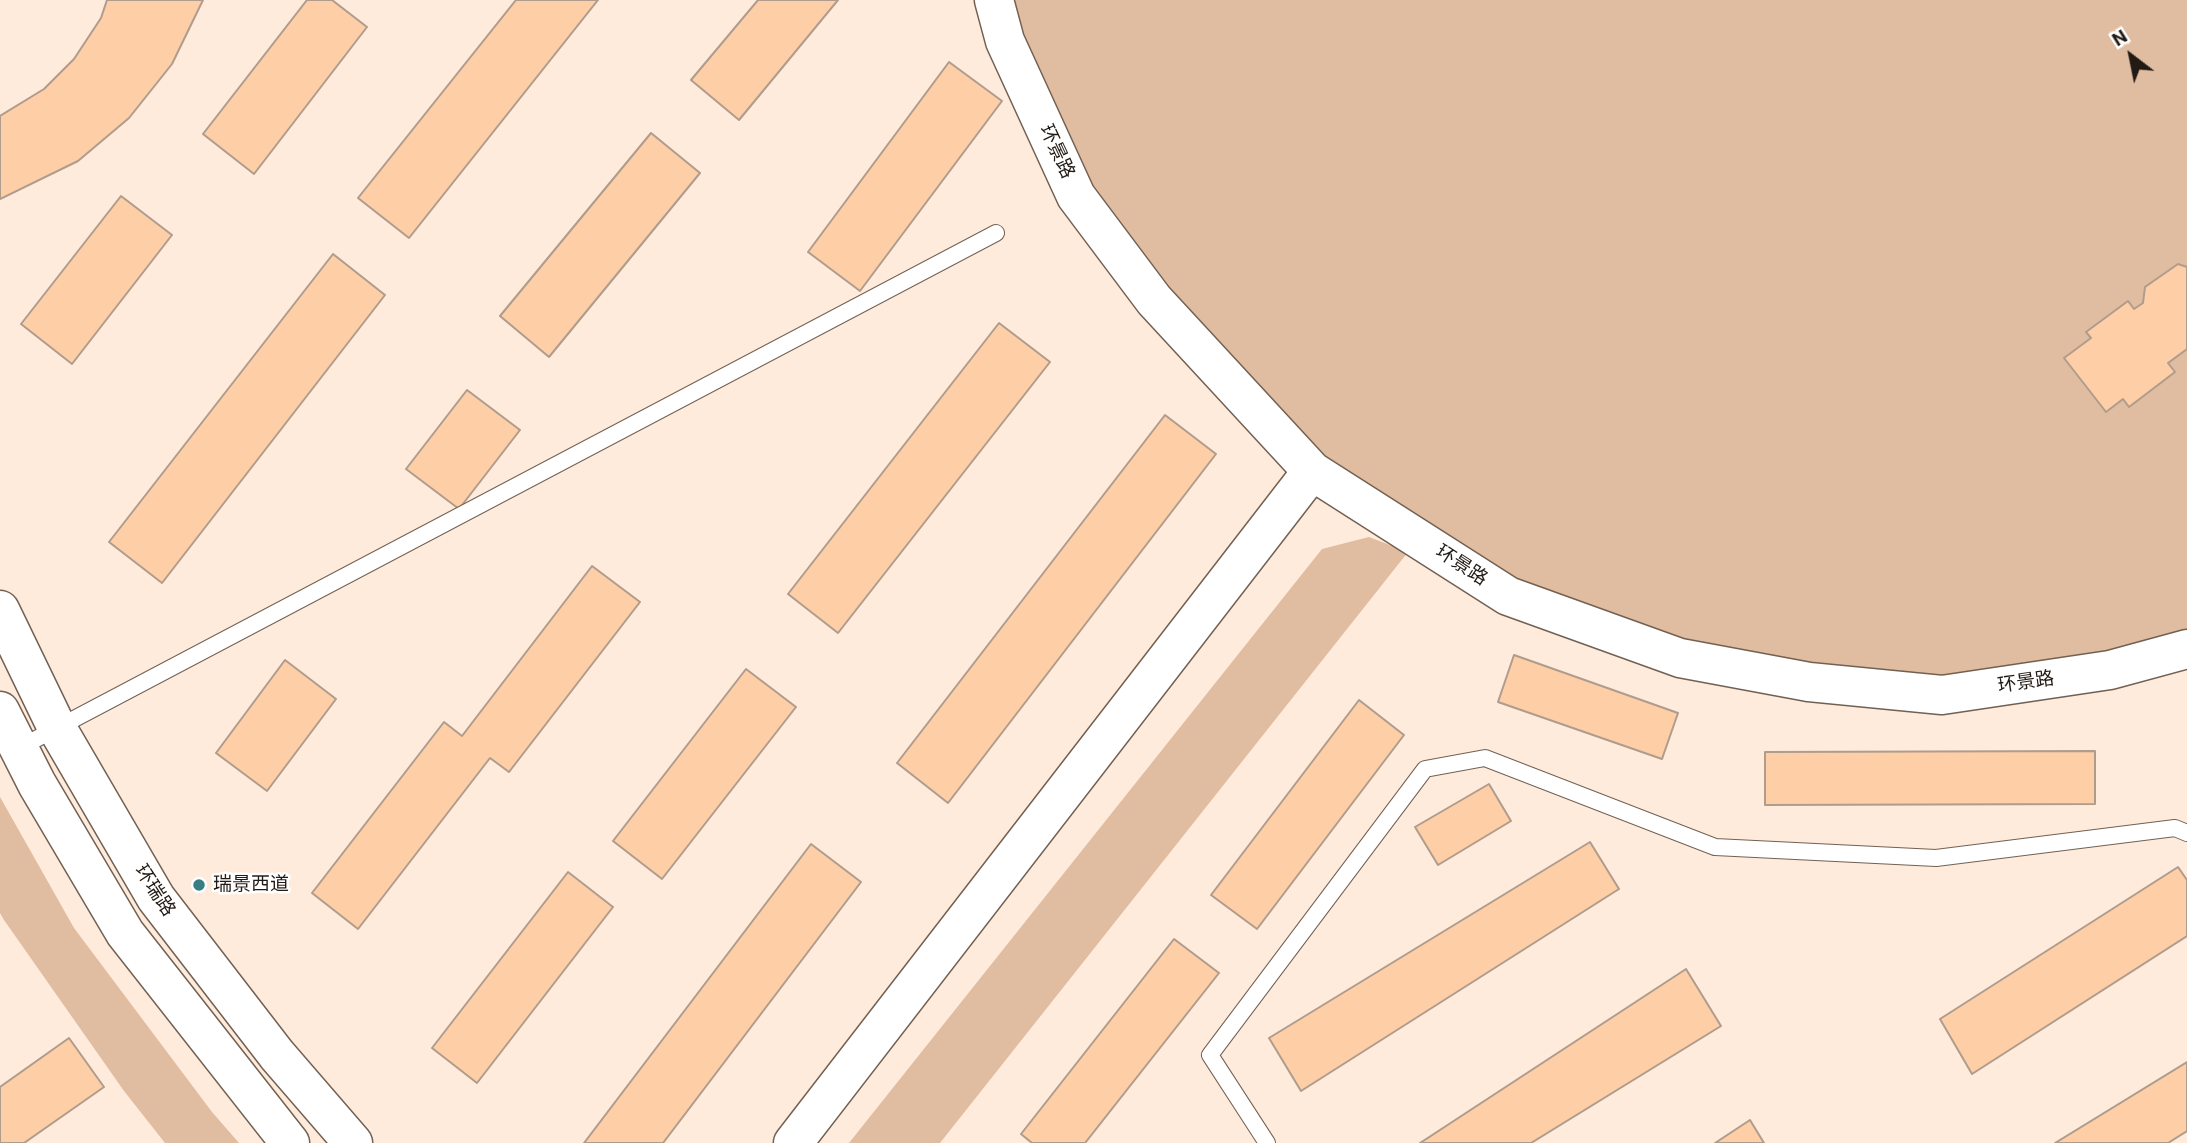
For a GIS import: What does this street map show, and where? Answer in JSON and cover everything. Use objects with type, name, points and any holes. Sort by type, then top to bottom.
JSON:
[{"type":"street","name":"环景路","points":[[994,0],[1005,41],[1076,196],[1154,300],[1312,471],[1508,596],[1680,658],[1809,682],[1941,695],[2110,670],[2187,649]]},
{"type":"street","points":[[793,1143],[1312,471]]},
{"type":"street","name":"环瑞路","points":[[0,610],[57,728],[156,898],[278,1055],[353,1143]]},
{"type":"street","points":[[0,711],[17,750],[125,933],[290,1143]]},
{"type":"lane","points":[[17,750],[996,233]]},
{"type":"lane","points":[[1266,1143],[1210,1055],[1425,769],[1485,758],[1715,847],[1936,858],[2175,828],[2187,833]]},
{"type":"shaded area","points":[[994,0],[2187,0],[2187,649],[2110,670],[1809,682],[1508,596],[1312,471],[1076,196]]},
{"type":"shaded area","points":[[1369,537],[1408,552],[940,1143],[849,1143],[1322,549]]},
{"type":"shaded area","points":[[0,797],[74,928],[212,1112],[239,1143],[165,1143],[124,1091],[4,920],[0,913]]},
{"type":"building","points":[[107,0],[203,0],[172,64],[129,118],[78,161],[0,199],[0,116],[44,89],[74,59],[101,18]]},
{"type":"building","points":[[307,0],[332,0],[367,27],[254,174],[203,134]]},
{"type":"building","points":[[516,0],[598,0],[409,238],[358,198]]},
{"type":"building","points":[[758,0],[838,0],[739,120],[691,80]]},
{"type":"building","points":[[949,62],[1002,101],[860,291],[808,252]]},
{"type":"building","points":[[651,133],[700,173],[549,357],[500,316]]},
{"type":"building","points":[[121,196],[172,235],[72,364],[21,324]]},
{"type":"building","points":[[333,254],[385,295],[162,583],[109,542]]},
{"type":"building","points":[[2178,264],[2187,267],[2187,349],[2168,363],[2175,372],[2129,407],[2123,399],[2106,412],[2064,358],[2091,338],[2086,332],[2128,301],[2134,309],[2143,303],[2145,287]]},
{"type":"building","points":[[999,323],[1050,362],[838,633],[788,594]]},
{"type":"building","points":[[467,390],[520,430],[459,509],[406,469]]},
{"type":"building","points":[[1165,415],[1216,454],[948,803],[897,763]]},
{"type":"building","points":[[592,566],[640,602],[509,772],[490,758],[358,929],[312,893],[444,722],[462,736]]},
{"type":"building","points":[[1514,655],[1678,713],[1662,759],[1498,702]]},
{"type":"building","points":[[285,660],[336,699],[267,791],[216,753]]},
{"type":"building","points":[[746,669],[796,707],[662,879],[613,841]]},
{"type":"building","points":[[1359,700],[1404,735],[1257,929],[1211,895]]},
{"type":"building","points":[[2095,751],[2095,804],[1765,805],[1765,752]]},
{"type":"building","points":[[1489,784],[1511,821],[1438,865],[1415,827]]},
{"type":"building","points":[[1590,842],[1619,889],[1301,1091],[1269,1038]]},
{"type":"building","points":[[811,844],[861,882],[663,1143],[584,1143]]},
{"type":"building","points":[[2178,867],[2187,880],[2187,936],[1972,1074],[1940,1019]]},
{"type":"building","points":[[568,872],[613,907],[477,1083],[432,1048]]},
{"type":"building","points":[[1174,939],[1219,973],[1085,1143],[1032,1143],[1021,1134]]},
{"type":"building","points":[[1686,969],[1721,1026],[1531,1143],[1420,1143]]},
{"type":"building","points":[[69,1038],[104,1087],[24,1143],[0,1143],[0,1087]]},
{"type":"building","points":[[2187,1062],[2187,1131],[2168,1143],[2055,1143]]},
{"type":"building","points":[[1750,1120],[1764,1143],[1715,1143]]},
{"type":"place","name":"瑞景西道","points":[[199,885]]}]
